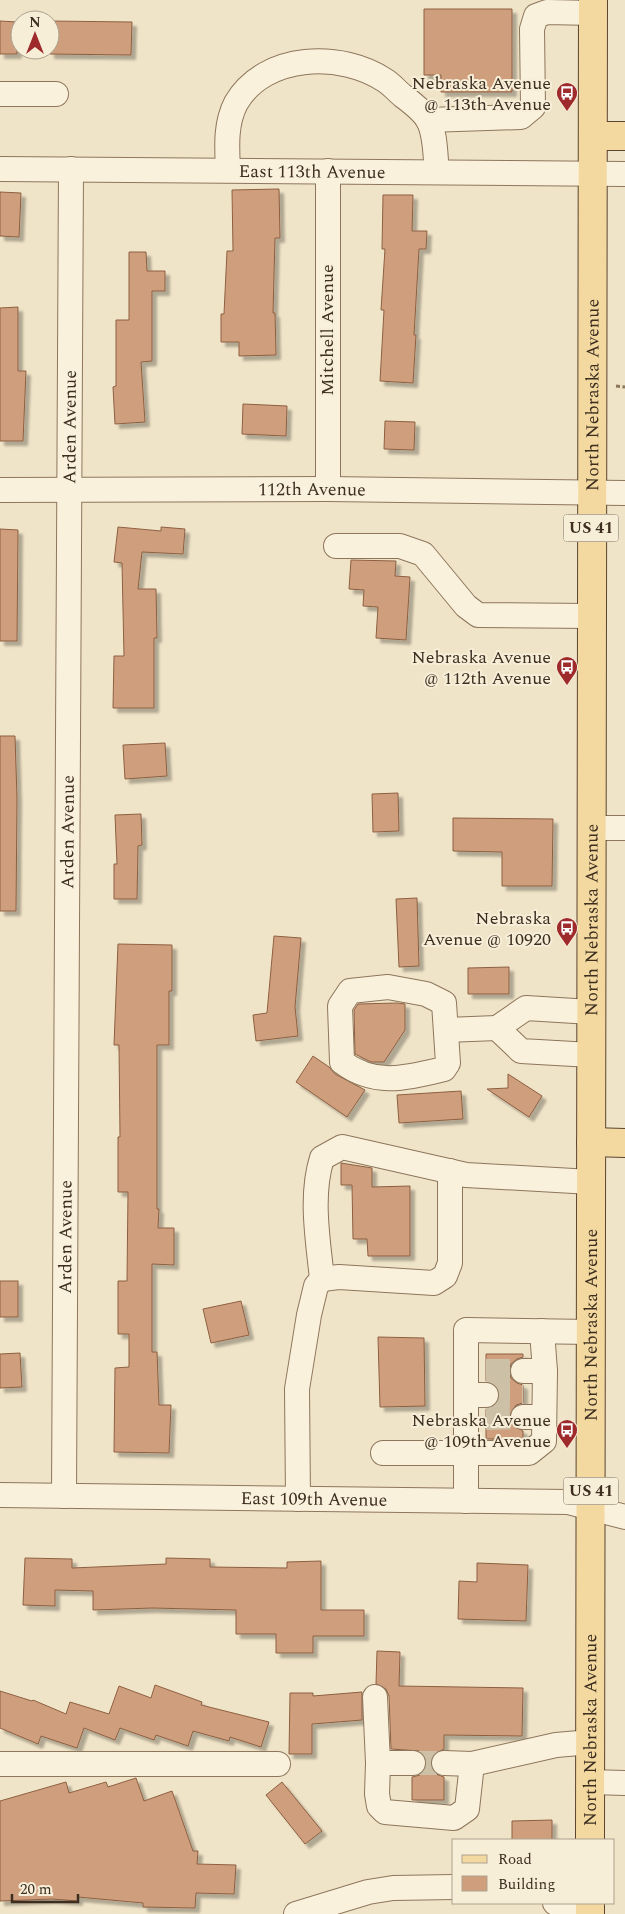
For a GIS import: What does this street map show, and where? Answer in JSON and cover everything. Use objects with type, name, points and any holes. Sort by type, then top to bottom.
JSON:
[{"type":"main road","name":"North Nebraska Avenue","points":[[590,1839],[593,6]]},
{"type":"main road","points":[[593,136],[625,136]]},
{"type":"main road","points":[[591,1142],[625,1142]]},
{"type":"street","points":[[428,120],[521,118],[533,107],[532,29],[536,16],[547,12],[593,6]]},
{"type":"street","points":[[228,170],[227,131],[236,103],[256,79],[279,68],[330,61],[360,69],[385,81],[428,120],[435,148],[437,172]]},
{"type":"street","points":[[0,94],[56,94]]},
{"type":"street","name":"East 113th Avenue","points":[[0,169],[625,174]]},
{"type":"street","name":"Arden Avenue","points":[[64,1496],[71,169]]},
{"type":"street","name":"Mitchell Avenue","points":[[328,171],[328,490]]},
{"type":"street","name":"112th Avenue","points":[[0,490],[328,490],[625,494]]},
{"type":"street","points":[[336,546],[400,546],[423,554],[466,606],[478,615],[591,616]]},
{"type":"street","points":[[592,828],[625,828]]},
{"type":"street","points":[[388,987],[426,994],[444,1003],[446,1030],[448,1064],[444,1069],[391,1079],[364,1076],[342,1062],[340,1006],[350,991],[388,987]]},
{"type":"street","points":[[446,1030],[497,1028],[526,1008],[591,1012]]},
{"type":"street","points":[[497,1028],[521,1051],[591,1056]]},
{"type":"street","points":[[322,1279],[317,1221],[319,1170],[322,1158],[342,1147],[466,1176],[591,1182]]},
{"type":"street","points":[[298,1499],[297,1389],[309,1315],[316,1286],[322,1279],[339,1277],[434,1283],[445,1276],[450,1263],[450,1172]]},
{"type":"street","points":[[466,1501],[466,1454],[476,1406],[476,1371],[466,1330],[591,1332]]},
{"type":"street","points":[[383,1453],[529,1453],[544,1441],[534,1406],[534,1371],[542,1331]]},
{"type":"street","name":"East 109th Avenue","points":[[0,1496],[568,1502],[625,1517]]},
{"type":"street","points":[[375,1697],[378,1763],[376,1794],[380,1806],[385,1812],[454,1818],[467,1809],[472,1764]]},
{"type":"street","points":[[444,1763],[472,1764],[556,1745],[591,1742]]},
{"type":"street","points":[[378,1763],[413,1763]]},
{"type":"street","points":[[0,1764],[278,1764]]},
{"type":"street","points":[[590,1782],[625,1783]]},
{"type":"street","points":[[296,1914],[368,1892],[393,1888],[452,1887]]},
{"type":"street","points":[[560,1904],[590,1910]]},
{"type":"building","points":[[424,9],[512,9],[512,92],[441,92],[441,75],[424,75]]},
{"type":"building","points":[[0,21],[10,22],[10,54],[0,54]]},
{"type":"building","points":[[60,21],[132,22],[131,55],[60,54]]},
{"type":"building","points":[[279,189],[280,238],[275,238],[273,313],[275,313],[276,355],[239,356],[239,342],[221,342],[221,314],[224,314],[227,251],[233,251],[232,190]]},
{"type":"building","points":[[0,192],[21,193],[19,237],[0,236]]},
{"type":"building","points":[[383,195],[413,195],[412,231],[427,231],[426,249],[419,249],[413,383],[380,381],[384,310],[381,310],[385,249],[382,249]]},
{"type":"building","points":[[129,252],[146,252],[147,271],[165,271],[165,291],[152,291],[152,361],[141,362],[145,422],[115,424],[113,387],[116,386],[116,320],[129,320]]},
{"type":"building","points":[[18,307],[18,371],[26,371],[23,441],[0,441],[0,308]]},
{"type":"building","points":[[243,404],[287,406],[286,436],[242,434]]},
{"type":"building","points":[[385,421],[415,422],[414,450],[384,449]]},
{"type":"building","points":[[118,527],[161,531],[161,527],[185,529],[183,554],[142,552],[138,589],[156,589],[157,638],[154,638],[154,708],[113,708],[114,656],[124,656],[122,563],[114,562]]},
{"type":"building","points":[[0,529],[18,530],[17,641],[0,641]]},
{"type":"building","points":[[351,560],[396,561],[395,576],[410,577],[406,640],[376,638],[378,607],[363,606],[364,590],[349,589]]},
{"type":"building","points":[[0,736],[15,736],[17,798],[16,911],[0,911]]},
{"type":"building","points":[[165,743],[167,776],[125,779],[123,745]]},
{"type":"building","points":[[398,793],[399,831],[373,832],[372,794]]},
{"type":"building","points":[[141,814],[142,845],[138,846],[137,899],[114,899],[114,864],[117,864],[115,815]]},
{"type":"building","points":[[453,818],[553,819],[552,886],[502,886],[502,852],[453,851]]},
{"type":"building","points":[[417,898],[419,966],[399,967],[396,899]]},
{"type":"building","points":[[274,936],[301,938],[295,1007],[298,1036],[256,1041],[253,1015],[267,1013]]},
{"type":"building","points":[[118,944],[172,945],[172,991],[169,991],[169,1045],[157,1045],[157,1209],[159,1209],[158,1228],[174,1228],[174,1265],[152,1264],[152,1352],[157,1352],[159,1405],[171,1405],[169,1453],[114,1452],[115,1368],[129,1367],[129,1334],[118,1334],[118,1281],[127,1281],[128,1192],[118,1192],[118,1137],[120,1137],[119,1045],[114,1045]]},
{"type":"building","points":[[509,967],[509,994],[468,994],[468,968]]},
{"type":"building","points":[[358,1004],[405,1004],[405,1030],[384,1062],[371,1062],[355,1054],[354,1010]]},
{"type":"building","points":[[313,1056],[329,1067],[335,1074],[365,1090],[347,1117],[296,1082]]},
{"type":"building","points":[[508,1074],[542,1096],[529,1117],[487,1089],[508,1088]]},
{"type":"building","points":[[461,1091],[463,1119],[399,1123],[397,1095]]},
{"type":"building","points":[[341,1163],[372,1168],[372,1187],[410,1186],[410,1256],[368,1256],[367,1239],[353,1239],[352,1185],[341,1185]]},
{"type":"building","points":[[0,1281],[18,1281],[18,1317],[0,1317]]},
{"type":"building","points":[[241,1301],[249,1335],[211,1343],[203,1309]]},
{"type":"building","points":[[378,1337],[424,1338],[425,1406],[380,1407]]},
{"type":"building","points":[[20,1353],[22,1387],[0,1388],[0,1354]]},
{"type":"building","points":[[486,1354],[523,1354],[523,1357],[511,1364],[509,1371],[511,1378],[523,1385],[523,1403],[516,1405],[509,1417],[511,1424],[523,1431],[523,1439],[486,1439],[486,1409],[493,1407],[500,1395],[498,1388],[486,1381]]},
{"type":"building","points":[[25,1558],[72,1559],[72,1568],[166,1564],[166,1558],[210,1559],[210,1567],[287,1568],[287,1562],[321,1561],[321,1610],[364,1610],[364,1636],[313,1636],[313,1653],[276,1653],[276,1634],[236,1634],[236,1610],[152,1608],[93,1610],[93,1591],[55,1590],[55,1606],[23,1605]]},
{"type":"building","points":[[477,1563],[528,1565],[526,1621],[458,1619],[459,1581],[477,1582]]},
{"type":"building","points":[[377,1651],[400,1652],[399,1686],[523,1688],[522,1736],[444,1735],[444,1749],[433,1755],[430,1763],[436,1774],[444,1777],[444,1800],[412,1800],[412,1777],[420,1775],[427,1763],[425,1756],[419,1751],[391,1749],[389,1696],[386,1689],[376,1684]]},
{"type":"building","points":[[155,1685],[202,1702],[201,1705],[269,1722],[261,1747],[230,1737],[229,1741],[193,1731],[188,1746],[156,1735],[154,1740],[120,1728],[115,1740],[84,1728],[77,1748],[41,1736],[38,1744],[0,1728],[0,1691],[33,1700],[66,1714],[70,1702],[109,1714],[119,1686],[151,1698]]},
{"type":"building","points":[[362,1692],[362,1720],[312,1724],[312,1754],[289,1754],[290,1693],[313,1693],[313,1696]]},
{"type":"building","points":[[136,1778],[144,1801],[172,1791],[193,1851],[198,1851],[197,1864],[236,1865],[234,1894],[196,1893],[195,1908],[143,1907],[143,1903],[78,1897],[78,1901],[52,1899],[0,1901],[0,1801],[66,1782],[69,1793],[106,1782],[108,1787]]},
{"type":"building","points":[[282,1782],[322,1831],[305,1844],[266,1795]]},
{"type":"building","points":[[552,1820],[552,1839],[512,1839],[512,1821]]},
{"type":"tunnel","points":[[486,1371],[523,1371]]},
{"type":"tunnel","points":[[486,1395],[523,1395]]},
{"type":"tunnel","points":[[486,1418],[523,1417]]},
{"type":"tunnel","points":[[413,1763],[444,1763]]},
{"type":"place","name":"Nebraska Avenue @ 113th Avenue","points":[[567,112]]},
{"type":"place","name":"Nebraska Avenue @ 112th Avenue","points":[[567,686]]},
{"type":"place","name":"Nebraska Avenue @ 10920","points":[[567,947]]},
{"type":"place","name":"Nebraska Avenue @ 109th Avenue","points":[[567,1449]]}]
